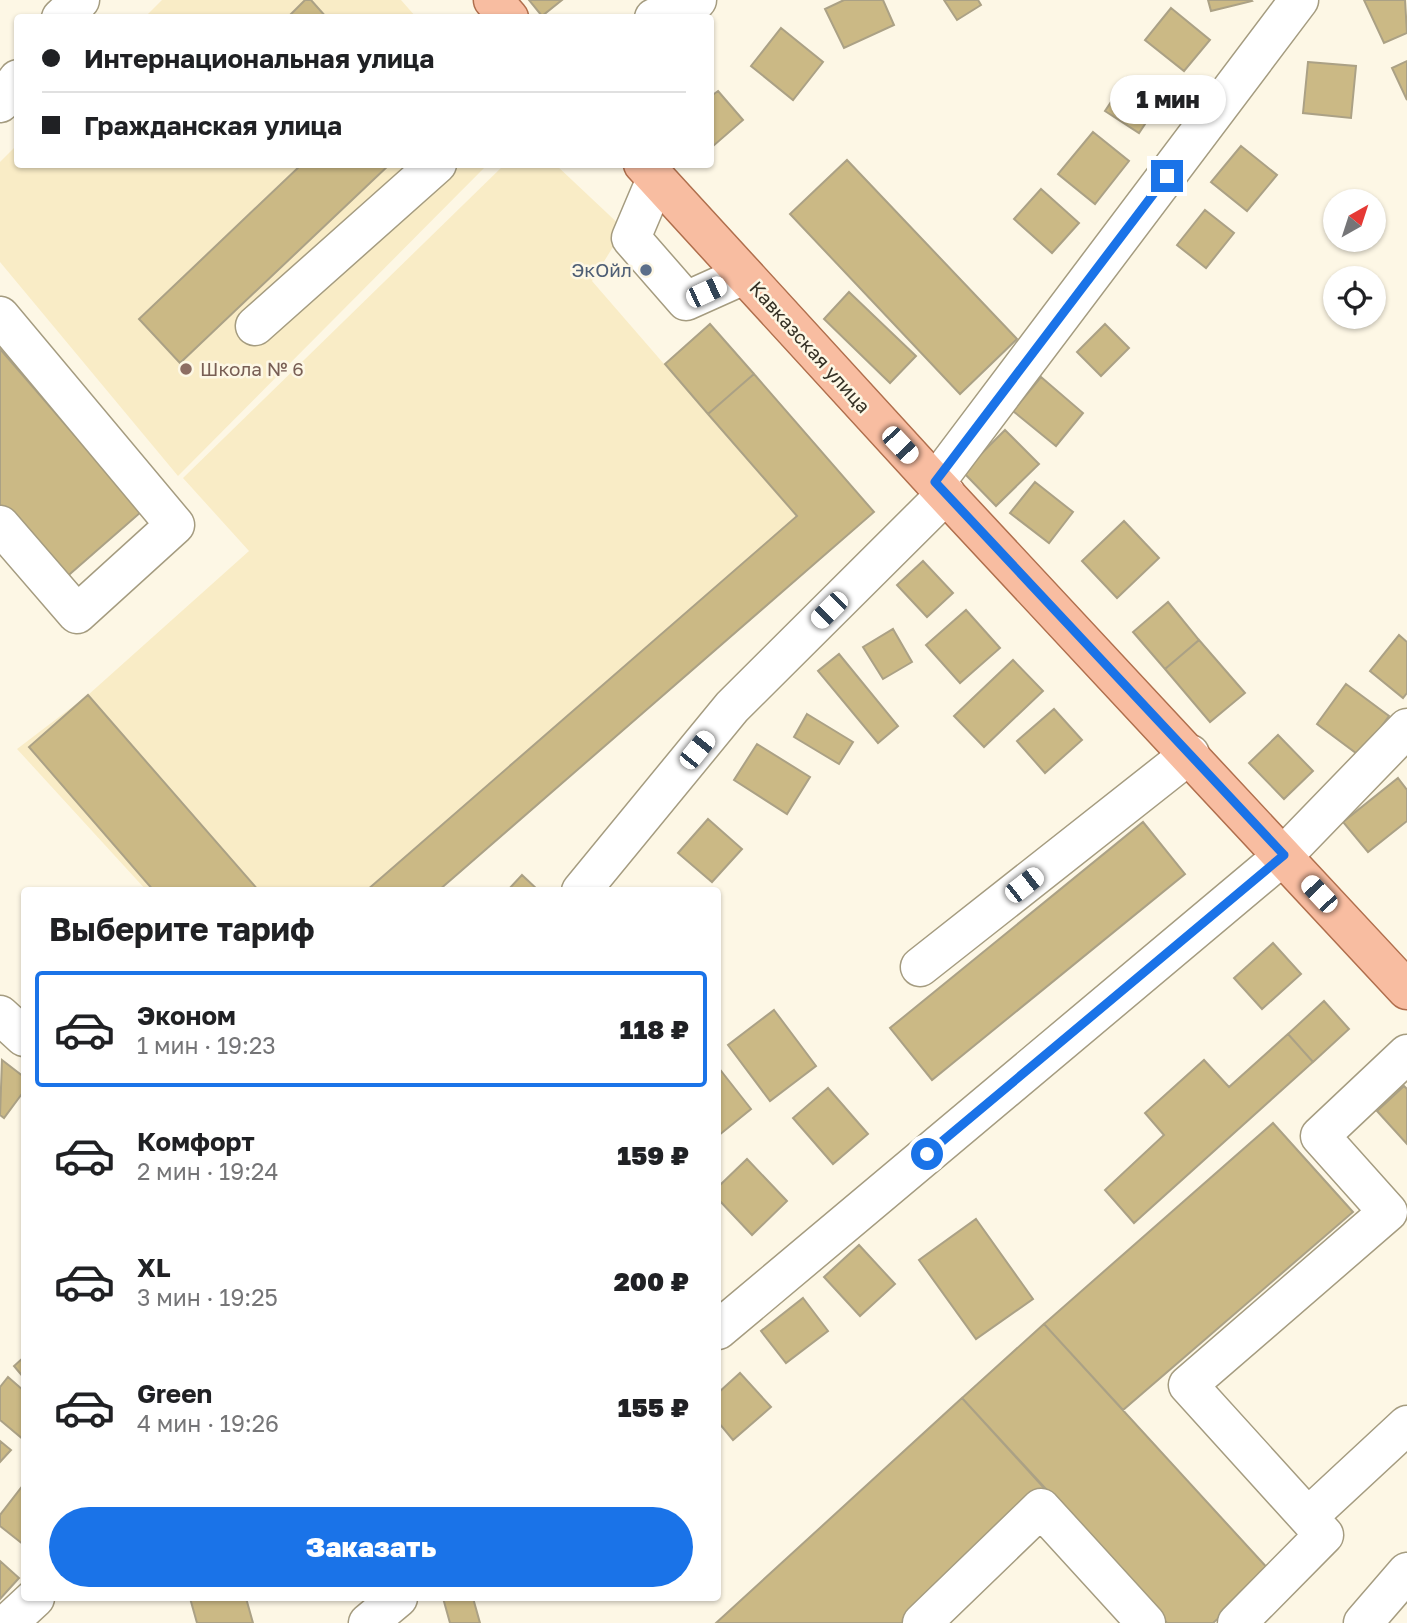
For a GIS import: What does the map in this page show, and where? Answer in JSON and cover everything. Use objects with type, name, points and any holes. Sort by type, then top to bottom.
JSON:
[{"type":"main road","points":[[493,0],[505,14]]},
{"type":"main road","name":"Кавказская улица","points":[[650,172],[1407,990]]},
{"type":"street","points":[[65,14],[80,0]]},
{"type":"street","points":[[664,14],[697,0]]},
{"type":"street","points":[[584,887],[732,708],[940,488],[1299,0]]},
{"type":"street","points":[[0,103],[14,84]]},
{"type":"street","points":[[255,326],[433,168]]},
{"type":"street","points":[[650,172],[631,238],[686,301],[744,275]]},
{"type":"street","points":[[0,316],[175,525],[78,614],[0,525]]},
{"type":"street","points":[[721,1327],[1284,855],[1405,734]]},
{"type":"street","points":[[920,967],[1190,754]]},
{"type":"street","points":[[0,1015],[21,1034]]},
{"type":"street","points":[[1237,1623],[1324,1535],[1188,1385],[1388,1212],[1320,1136],[1407,1054]]},
{"type":"street","points":[[1309,1516],[1407,1425]]},
{"type":"street","points":[[922,1623],[1041,1508],[1146,1623]]},
{"type":"street","points":[[1363,1623],[1407,1572]]},
{"type":"street","points":[[8,1623],[32,1601]]},
{"type":"street","points":[[368,1623],[394,1601]]},
{"type":"shaded area","points":[[162,0],[401,0],[413,14],[148,14]]},
{"type":"shaded area","name":"Школа № 6","points":[[14,148],[14,168],[484,168],[178,476],[0,262],[0,162]]},
{"type":"shaded area","points":[[501,168],[559,168],[624,229],[592,281],[664,364],[710,324],[874,512],[443,887],[143,887],[17,749],[88,695],[249,551],[183,478]]},
{"type":"building","points":[[305,0],[311,0],[323,14],[291,14]]},
{"type":"building","points":[[529,0],[562,0],[544,14],[540,14]]},
{"type":"building","points":[[844,0],[883,0],[894,25],[844,48],[825,9]]},
{"type":"building","points":[[944,0],[978,0],[981,5],[957,20]]},
{"type":"building","points":[[1208,0],[1251,0],[1252,1],[1211,11]]},
{"type":"building","points":[[1364,0],[1405,0],[1407,33],[1384,43]]},
{"type":"building","points":[[1171,8],[1210,40],[1184,71],[1145,40]]},
{"type":"building","points":[[781,28],[823,62],[793,100],[751,66]]},
{"type":"building","points":[[1407,61],[1407,100],[1392,68]]},
{"type":"building","points":[[1308,62],[1356,66],[1351,118],[1303,113]]},
{"type":"building","points":[[1127,78],[1161,100],[1139,133],[1105,111]]},
{"type":"building","points":[[718,91],[743,120],[714,145],[714,94]]},
{"type":"building","points":[[1093,132],[1129,161],[1095,204],[1058,174]]},
{"type":"building","points":[[1241,146],[1277,175],[1247,211],[1211,182]]},
{"type":"building","points":[[847,160],[1017,339],[960,394],[790,214]]},
{"type":"building","points":[[298,168],[386,168],[180,363],[139,319]]},
{"type":"building","points":[[1041,189],[1079,223],[1052,253],[1014,219]]},
{"type":"building","points":[[1205,210],[1234,233],[1206,268],[1177,245]]},
{"type":"building","points":[[849,292],[916,356],[890,383],[824,319]]},
{"type":"building","points":[[710,324],[754,374],[708,414],[665,364]]},
{"type":"building","points":[[1105,324],[1129,348],[1101,376],[1077,352]]},
{"type":"building","points":[[0,349],[141,512],[63,580],[0,508]]},
{"type":"building","points":[[754,374],[874,512],[443,887],[371,887],[797,516],[708,414]]},
{"type":"building","points":[[1041,377],[1083,413],[1056,446],[1013,411]]},
{"type":"building","points":[[1005,430],[1039,464],[996,506],[963,472]]},
{"type":"building","points":[[1035,482],[1073,512],[1049,543],[1010,513]]},
{"type":"building","points":[[1124,521],[1159,558],[1117,598],[1082,561]]},
{"type":"building","points":[[923,561],[953,593],[927,617],[897,585]]},
{"type":"building","points":[[1168,602],[1199,640],[1165,669],[1133,632]]},
{"type":"building","points":[[966,610],[1000,648],[960,683],[926,645]]},
{"type":"building","points":[[893,629],[912,662],[883,679],[863,647]]},
{"type":"building","points":[[1399,635],[1407,642],[1407,693],[1403,698],[1370,671]]},
{"type":"building","points":[[1199,640],[1245,693],[1210,722],[1165,669]]},
{"type":"building","points":[[839,654],[898,726],[878,743],[818,671]]},
{"type":"building","points":[[1013,660],[1043,691],[984,747],[954,716]]},
{"type":"building","points":[[1346,684],[1389,716],[1360,756],[1317,724]]},
{"type":"building","points":[[88,695],[256,887],[151,887],[29,747]]},
{"type":"building","points":[[1054,709],[1082,740],[1045,773],[1017,741]]},
{"type":"building","points":[[807,714],[853,742],[839,764],[794,737]]},
{"type":"building","points":[[1278,735],[1313,771],[1284,799],[1249,763]]},
{"type":"building","points":[[757,744],[810,777],[787,814],[734,780]]},
{"type":"building","points":[[1398,778],[1407,790],[1407,821],[1368,852],[1343,822]]},
{"type":"building","points":[[708,819],[742,849],[712,882],[678,853]]},
{"type":"building","points":[[1143,822],[1185,874],[932,1080],[890,1028]]},
{"type":"building","points":[[522,875],[535,887],[511,887]]},
{"type":"building","points":[[1273,943],[1301,974],[1262,1009],[1234,978]]},
{"type":"building","points":[[1324,1001],[1349,1029],[1313,1062],[1288,1034]]},
{"type":"building","points":[[774,1010],[816,1066],[770,1101],[728,1045]]},
{"type":"building","points":[[1288,1034],[1313,1062],[1134,1223],[1105,1190],[1164,1135],[1145,1113],[1204,1060],[1229,1087]]},
{"type":"building","points":[[2,1060],[21,1075],[21,1095],[4,1118],[0,1115]]},
{"type":"building","points":[[721,1071],[751,1109],[721,1134]]},
{"type":"building","points":[[1404,1086],[1407,1089],[1407,1144],[1377,1111]]},
{"type":"building","points":[[828,1088],[868,1134],[833,1164],[793,1118]]},
{"type":"building","points":[[1273,1123],[1353,1212],[1123,1410],[1044,1324]]},
{"type":"building","points":[[747,1159],[787,1201],[752,1235],[721,1202],[721,1184]]},
{"type":"building","points":[[976,1219],[1033,1299],[976,1339],[919,1260]]},
{"type":"building","points":[[859,1245],[895,1284],[860,1316],[824,1277]]},
{"type":"building","points":[[803,1298],[828,1331],[786,1363],[761,1331]]},
{"type":"building","points":[[1044,1324],[1271,1572],[1213,1623],[1167,1623],[962,1398]]},
{"type":"building","points":[[21,1360],[21,1374],[14,1366]]},
{"type":"building","points":[[740,1373],[771,1407],[733,1440],[721,1426],[721,1390]]},
{"type":"building","points":[[8,1377],[21,1388],[21,1438],[0,1420],[0,1387]]},
{"type":"building","points":[[962,1398],[1046,1489],[909,1623],[716,1623]]},
{"type":"building","points":[[0,1441],[11,1450],[0,1462]]},
{"type":"building","points":[[21,1488],[21,1543],[0,1526],[0,1515]]},
{"type":"building","points":[[0,1561],[19,1578],[0,1599]]},
{"type":"building","points":[[191,1601],[247,1601],[253,1623],[197,1623]]},
{"type":"building","points":[[444,1601],[474,1601],[480,1623],[450,1623]]},
{"type":"place","name":"ЭкОйл","points":[[646,270]]},
{"type":"place","name":"Школа № 6","points":[[186,369]]},
{"type":"route","points":[[927,1154],[1284,855],[935,482],[1167,176]]}]
